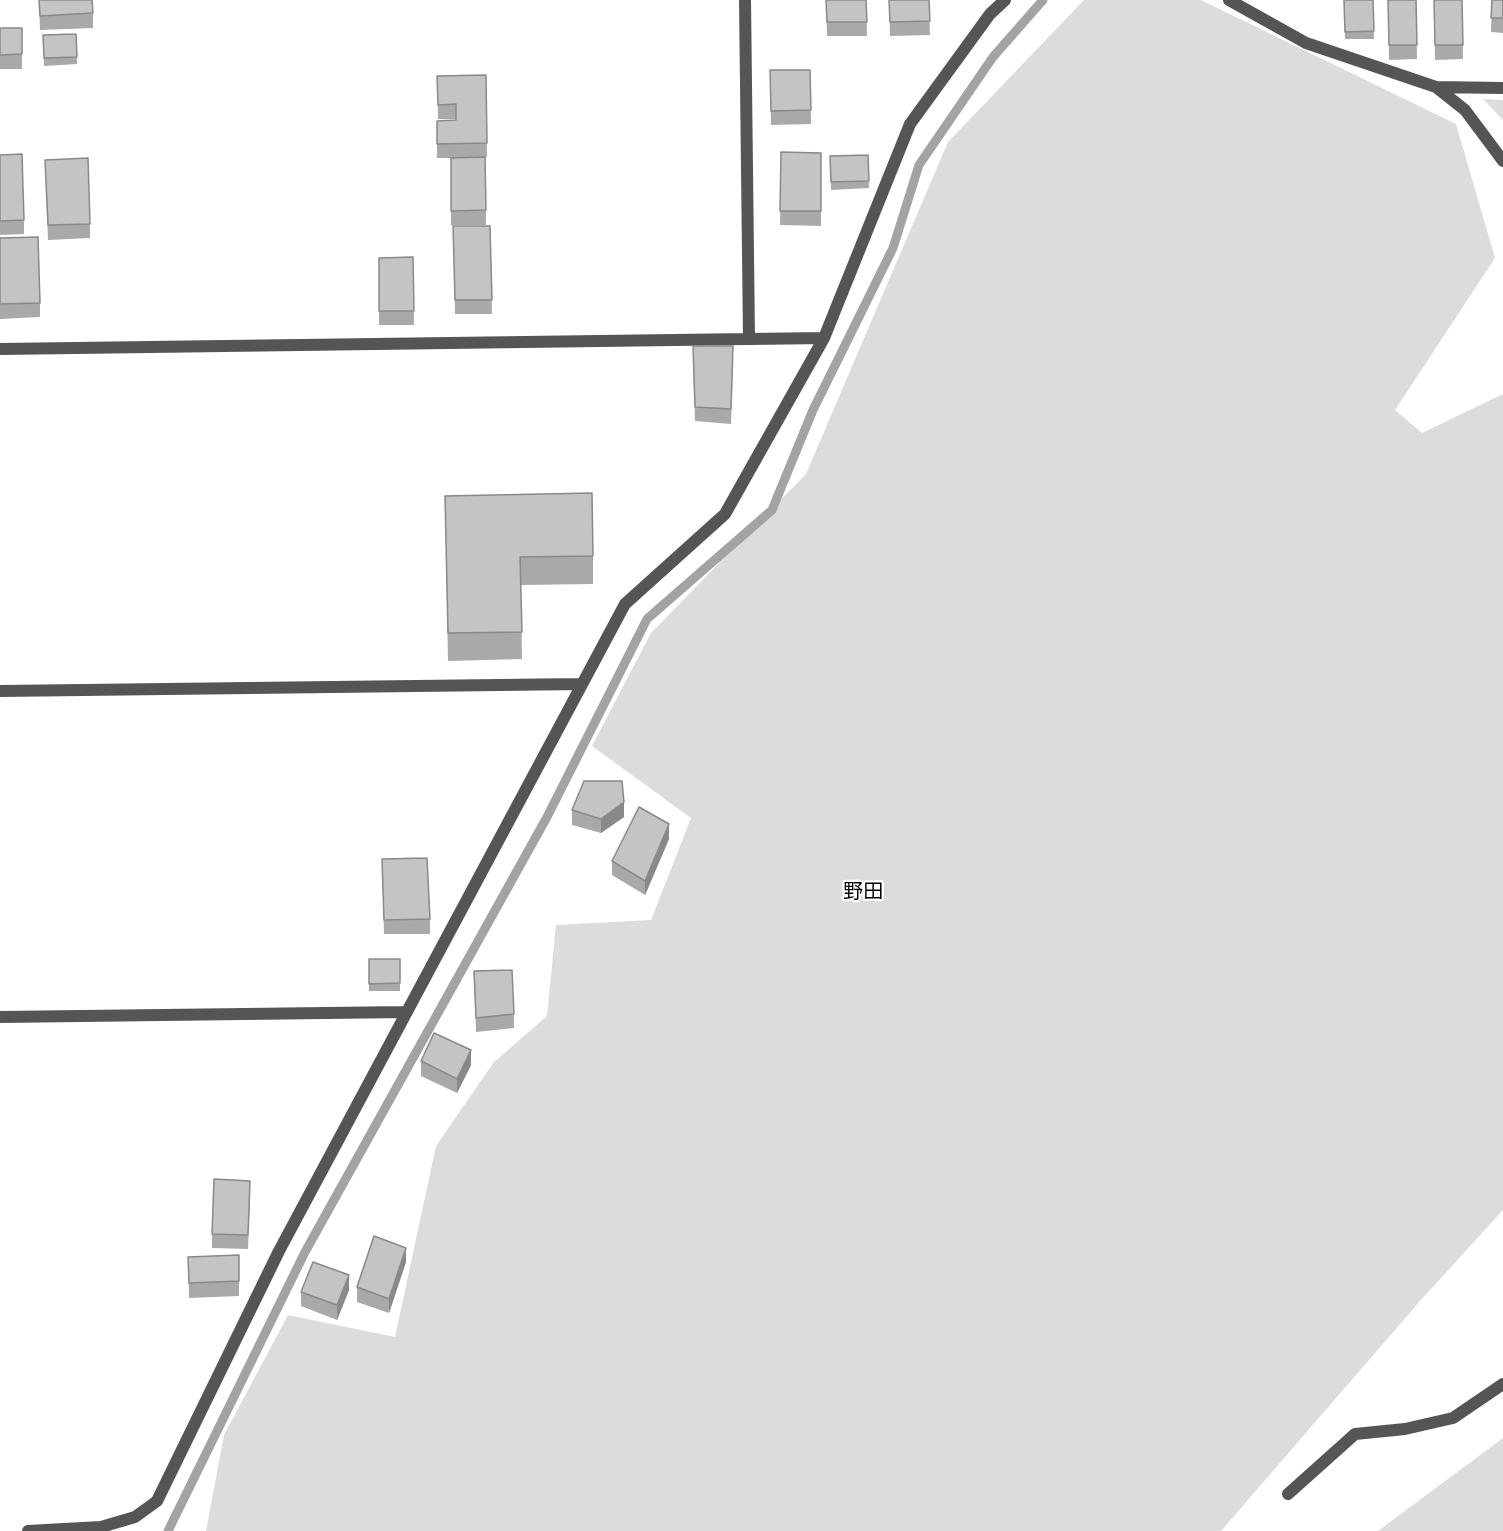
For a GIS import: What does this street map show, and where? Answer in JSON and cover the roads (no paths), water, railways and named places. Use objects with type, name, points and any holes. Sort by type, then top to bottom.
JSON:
[{"type":"street","points":[[745,0],[749,338]]},
{"type":"street","points":[[28,1531],[101,1527],[135,1517],[157,1501],[279,1251],[625,603],[726,514],[824,338],[910,124],[990,14],[1005,0]]},
{"type":"street","points":[[1229,0],[1306,43],[1436,87],[1503,88]]},
{"type":"street","points":[[1436,87],[1465,110],[1503,160]]},
{"type":"street","points":[[0,349],[824,338]]},
{"type":"street","points":[[0,691],[582,684]]},
{"type":"street","points":[[0,1017],[406,1012]]},
{"type":"street","points":[[1288,1494],[1355,1434],[1405,1429],[1453,1418],[1503,1384]]},
{"type":"waterway","points":[[168,1531],[305,1252],[547,817],[647,619],[772,510],[813,410],[893,248],[919,165],[993,57],[1043,0]]},
{"type":"district","name":"野田","points":[[863,892]]}]
